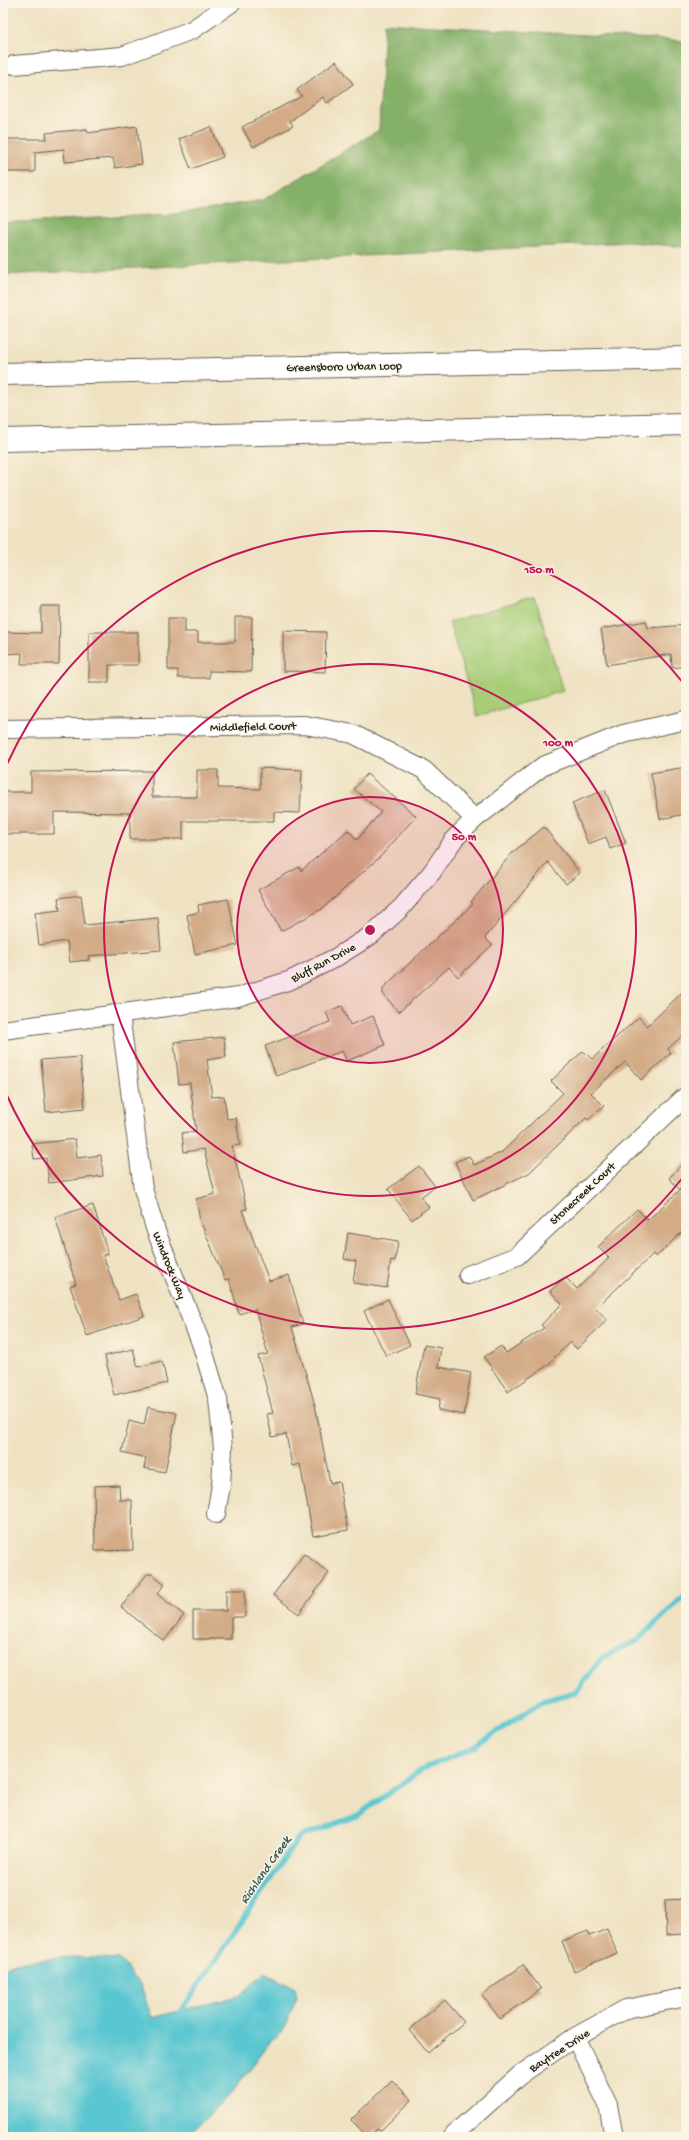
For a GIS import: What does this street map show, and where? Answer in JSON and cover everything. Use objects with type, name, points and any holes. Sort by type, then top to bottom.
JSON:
[{"type":"highway","name":"Greensboro Urban Loop","points":[[3,374],[686,358]]},
{"type":"highway","points":[[3,440],[686,424]]},
{"type":"street","points":[[14,65],[122,56],[192,30],[231,3]]},
{"type":"street","name":"Bluff Run Drive","points":[[3,1030],[238,997],[291,980],[335,958],[370,936],[401,908],[432,872],[455,838],[475,819],[544,766],[624,734],[686,720]]},
{"type":"street","name":"Middlefield Court","points":[[3,729],[306,725],[353,734],[424,770],[475,819]]},
{"type":"street","name":"Windrock Way","points":[[120,1014],[143,1189],[156,1231],[201,1343],[218,1400],[223,1448],[216,1514]]},
{"type":"street","name":"Stonecreek Court","points":[[468,1275],[516,1256],[686,1096]]},
{"type":"street","name":"Baytree Drive","points":[[451,2137],[520,2075],[575,2037],[626,2009],[686,1997]]},
{"type":"street","points":[[575,2037],[608,2105],[614,2137]]},
{"type":"green space","points":[[384,23],[686,41],[686,247],[629,242],[3,275],[3,223],[175,214],[263,200],[379,130]]},
{"type":"green space","points":[[535,597],[563,691],[477,716],[449,622]]},
{"type":"water","points":[[69,1957],[119,1959],[140,1984],[152,2018],[239,1996],[264,1973],[295,1988],[297,1997],[285,2026],[278,2036],[270,2042],[235,2089],[187,2137],[3,2137],[3,1969],[14,1963]]},
{"type":"building","points":[[336,61],[353,84],[327,103],[323,97],[290,121],[293,126],[253,147],[242,127],[302,96],[297,90]]},
{"type":"building","points":[[137,126],[142,164],[115,168],[113,158],[65,162],[64,149],[35,152],[35,172],[3,172],[3,139],[47,139],[46,133],[87,129],[88,133]]},
{"type":"building","points":[[211,127],[223,157],[191,169],[179,139]]},
{"type":"building","points":[[41,606],[60,606],[59,664],[21,664],[22,653],[3,654],[3,632],[41,633]]},
{"type":"building","points":[[235,617],[252,617],[251,672],[209,671],[209,678],[178,678],[178,670],[168,670],[168,618],[185,618],[185,632],[198,632],[198,642],[235,642]]},
{"type":"building","points":[[646,621],[648,628],[686,625],[686,666],[672,668],[671,654],[607,665],[601,629]]},
{"type":"building","points":[[283,631],[326,632],[325,672],[283,671]]},
{"type":"building","points":[[89,632],[138,632],[138,665],[109,665],[109,682],[89,682]]},
{"type":"building","points":[[686,767],[686,814],[660,819],[651,773]]},
{"type":"building","points":[[260,768],[302,770],[300,813],[274,812],[274,821],[183,821],[183,839],[130,839],[130,813],[54,812],[54,834],[3,834],[3,792],[31,792],[31,772],[152,771],[152,797],[197,797],[197,770],[218,770],[218,788],[260,789]]},
{"type":"building","points":[[367,774],[416,816],[382,855],[322,909],[281,931],[258,890],[299,867],[301,871],[348,830],[357,840],[381,812],[354,789]]},
{"type":"building","points":[[605,790],[626,843],[610,849],[606,837],[588,844],[572,803]]},
{"type":"building","points":[[544,827],[580,873],[566,884],[548,862],[485,938],[492,945],[458,977],[449,967],[399,1012],[383,994],[383,988],[473,904],[471,902],[513,852]]},
{"type":"building","points":[[81,895],[85,925],[158,918],[161,950],[88,956],[89,960],[70,962],[67,941],[39,945],[35,913],[60,910],[58,898]]},
{"type":"building","points":[[228,899],[238,945],[195,954],[187,915],[199,912],[198,905]]},
{"type":"building","points":[[686,989],[686,1032],[668,1049],[671,1053],[641,1080],[625,1062],[591,1093],[604,1106],[588,1120],[586,1118],[529,1173],[473,1200],[455,1162],[469,1156],[474,1165],[502,1152],[563,1093],[551,1081],[583,1051],[592,1059],[639,1017],[647,1026]]},
{"type":"building","points":[[342,1006],[350,1025],[373,1016],[385,1045],[347,1061],[342,1051],[276,1076],[265,1046],[330,1022],[326,1012]]},
{"type":"building","points":[[224,1037],[226,1057],[207,1060],[212,1097],[224,1096],[227,1119],[236,1118],[240,1145],[232,1146],[247,1209],[242,1210],[269,1281],[289,1275],[303,1324],[292,1327],[315,1405],[330,1483],[339,1482],[348,1530],[313,1536],[300,1464],[292,1466],[286,1434],[272,1437],[267,1414],[273,1413],[258,1356],[268,1354],[255,1309],[239,1314],[229,1279],[225,1280],[200,1220],[196,1199],[215,1194],[204,1149],[184,1152],[182,1133],[196,1131],[190,1083],[179,1084],[174,1042]]},
{"type":"building","points":[[80,1057],[85,1108],[46,1112],[41,1060]]},
{"type":"building","points":[[75,1139],[77,1158],[101,1155],[103,1176],[49,1183],[46,1158],[34,1159],[32,1144]]},
{"type":"building","points":[[686,1160],[686,1228],[656,1257],[653,1254],[596,1308],[607,1320],[577,1349],[570,1342],[550,1362],[551,1363],[508,1392],[484,1357],[501,1346],[506,1353],[544,1328],[541,1325],[562,1304],[550,1291],[565,1277],[577,1289],[609,1258],[598,1247],[637,1209],[648,1220],[680,1190],[669,1178]]},
{"type":"building","points":[[419,1166],[435,1186],[421,1197],[429,1207],[412,1220],[388,1189]]},
{"type":"building","points":[[93,1205],[108,1254],[103,1255],[119,1300],[136,1294],[144,1316],[87,1336],[70,1286],[76,1284],[55,1217]]},
{"type":"building","points":[[348,1233],[398,1241],[395,1261],[391,1260],[387,1288],[353,1283],[356,1261],[344,1259]]},
{"type":"building","points":[[388,1299],[410,1345],[386,1356],[364,1311]]},
{"type":"building","points":[[424,1345],[441,1348],[438,1367],[471,1373],[464,1415],[438,1410],[440,1399],[415,1394]]},
{"type":"building","points":[[133,1349],[138,1367],[162,1361],[167,1383],[114,1395],[105,1356]]},
{"type":"building","points":[[148,1407],[177,1413],[165,1472],[144,1468],[146,1458],[122,1452],[129,1421],[144,1425]]},
{"type":"building","points":[[119,1485],[120,1500],[132,1500],[133,1550],[95,1551],[94,1486]]},
{"type":"building","points":[[304,1554],[329,1573],[299,1614],[273,1595]]},
{"type":"building","points":[[147,1574],[152,1574],[165,1584],[157,1594],[184,1615],[164,1641],[121,1607]]},
{"type":"building","points":[[226,1590],[245,1590],[245,1617],[231,1617],[231,1639],[193,1639],[193,1611],[226,1611]]},
{"type":"building","points":[[686,1899],[686,1934],[666,1935],[665,1900]]},
{"type":"building","points":[[607,1929],[617,1953],[574,1971],[562,1941],[588,1931],[590,1936]]},
{"type":"building","points":[[523,1965],[541,1989],[500,2019],[482,1995]]},
{"type":"building","points":[[445,2000],[464,2022],[428,2053],[409,2030]]},
{"type":"building","points":[[392,2080],[412,2100],[380,2131],[377,2129],[368,2137],[351,2120]]},
{"type":"waterway","name":"Richland Creek","points":[[178,2016],[299,1837],[357,1816],[421,1770],[473,1748],[542,1701],[576,1692],[603,1657],[637,1641],[686,1594]]}]
